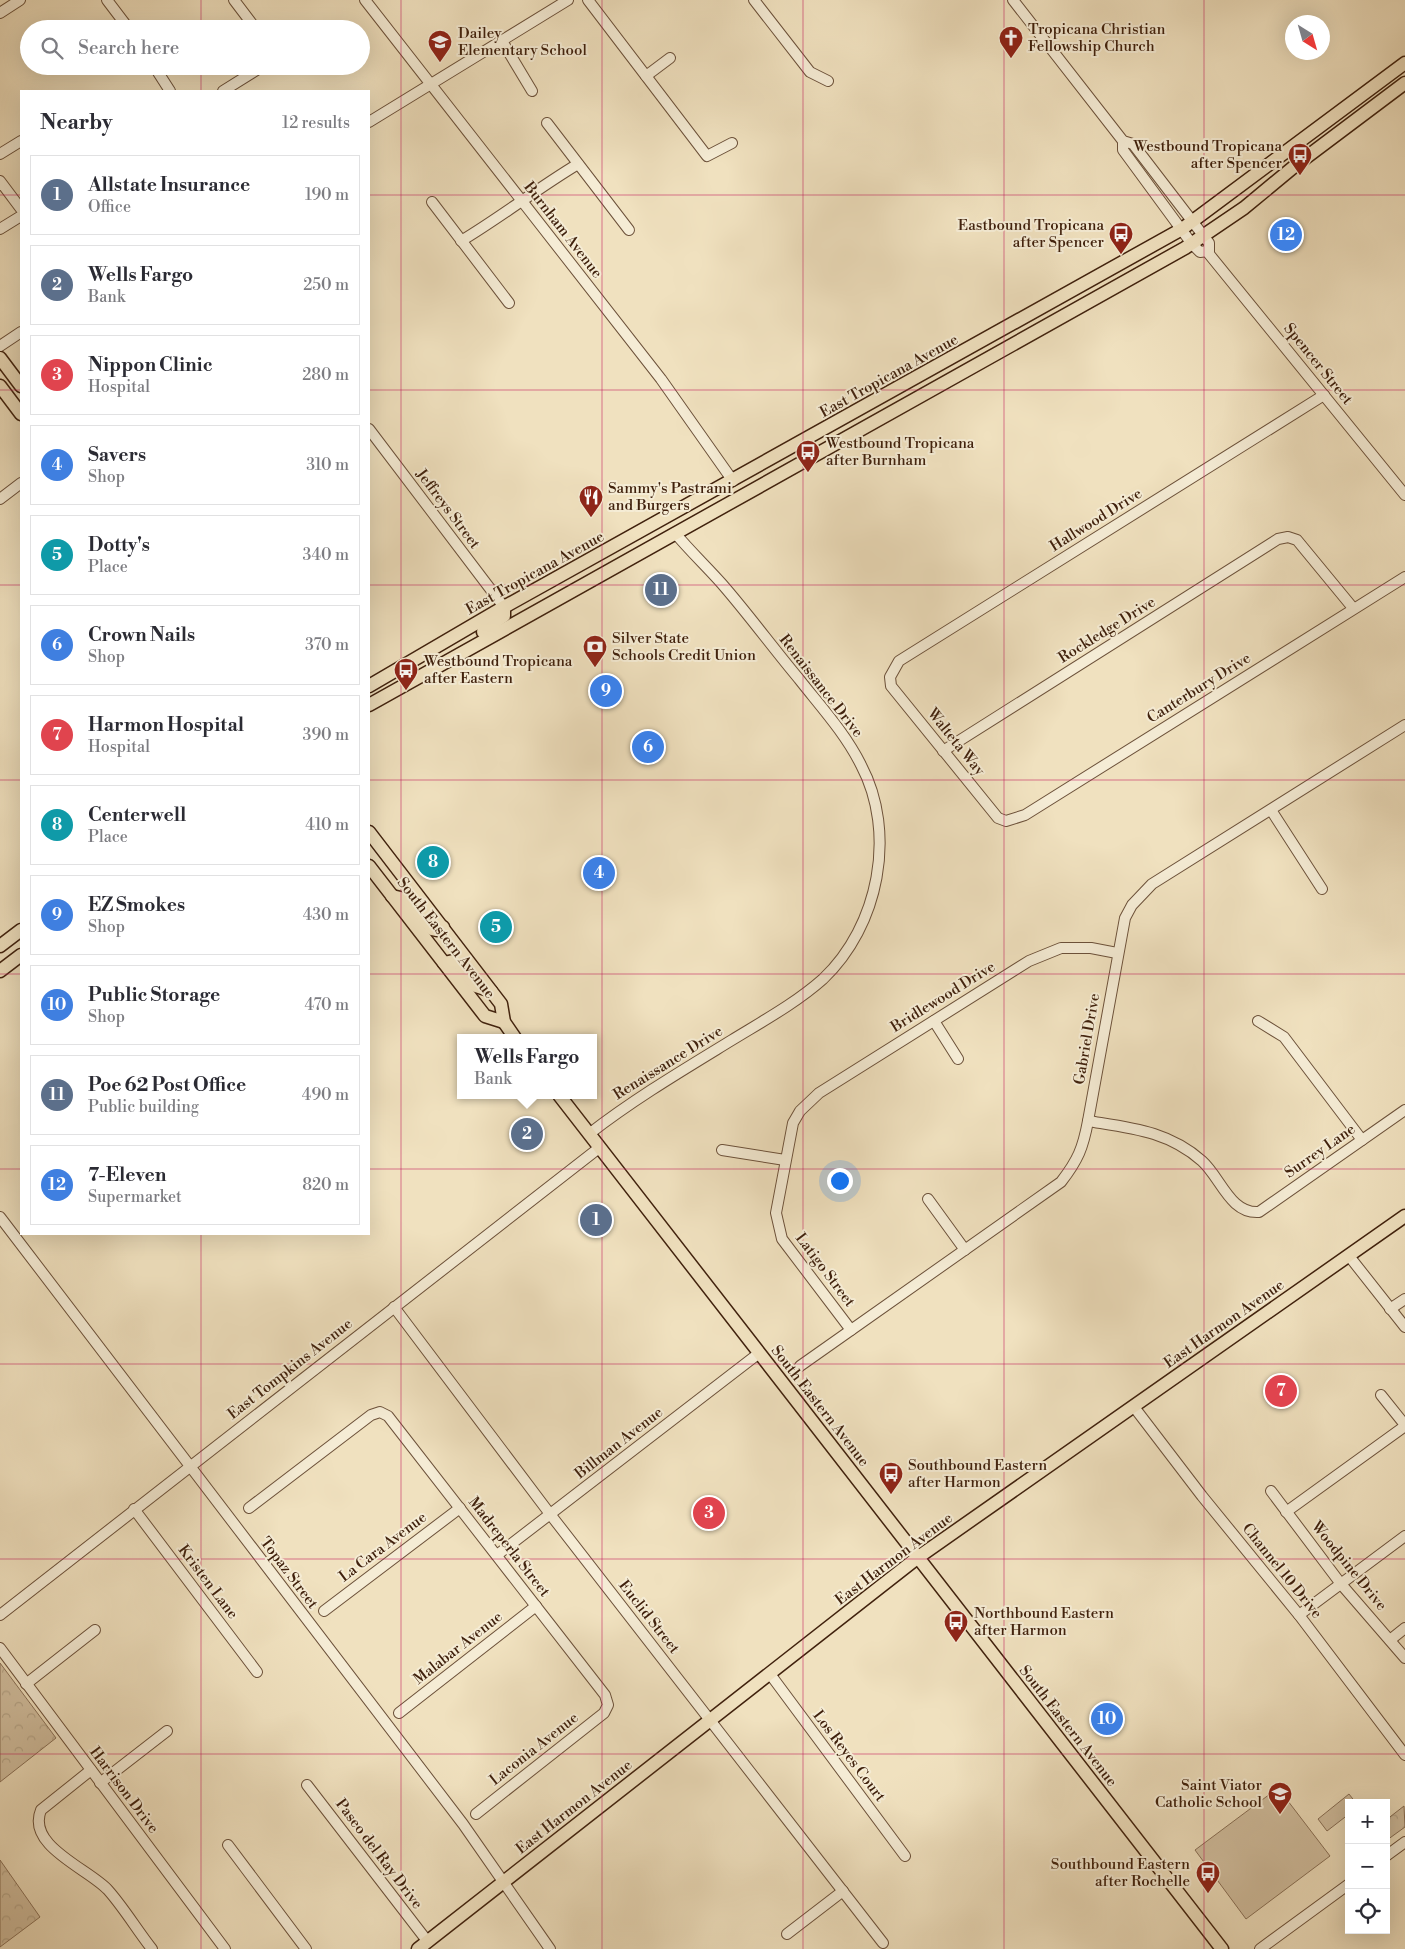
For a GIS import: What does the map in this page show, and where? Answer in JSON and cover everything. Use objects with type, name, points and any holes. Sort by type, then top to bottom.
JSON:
[{"type":"main road","name":"East Tropicana Avenue","points":[[370,685],[504,608],[1188,226],[1405,63]]},
{"type":"main road","points":[[370,704],[1192,244],[1244,208],[1404,80]]},
{"type":"main road","points":[[965,372],[972,359],[998,341],[1017,322]]},
{"type":"main road","points":[[901,407],[920,389],[960,363],[968,350]]},
{"type":"main road","points":[[0,358],[20,385]]},
{"type":"main road","points":[[0,386],[20,413]]},
{"type":"main road","points":[[738,499],[740,488],[762,474],[770,461]]},
{"type":"main road","points":[[705,517],[711,503],[732,490],[733,481]]},
{"type":"main road","points":[[518,621],[517,612],[542,597],[548,584]]},
{"type":"main road","points":[[479,642],[484,629],[504,616],[504,608]]},
{"type":"main road","name":"South Eastern Avenue","points":[[370,833],[501,1004],[504,1022],[512,1034]]},
{"type":"main road","name":"South Eastern Avenue","points":[[370,867],[485,1016],[504,1022]]},
{"type":"main road","points":[[392,896],[409,900],[432,929],[437,930],[443,927]]},
{"type":"main road","points":[[0,946],[20,931]]},
{"type":"main road","points":[[0,971],[20,956]]},
{"type":"main road","points":[[444,963],[452,961],[459,964],[476,986],[491,991]]},
{"type":"main road","name":"South Eastern Avenue","points":[[562,1099],[758,1354],[1222,1949]]},
{"type":"main road","name":"East Harmon Avenue","points":[[423,1945],[917,1558],[1405,1216]]},
{"type":"street","points":[[0,12],[20,0]]},
{"type":"street","points":[[107,0],[122,20]]},
{"type":"street","points":[[234,0],[249,20]]},
{"type":"street","name":"Burnham Avenue","points":[[365,0],[660,378],[733,481]]},
{"type":"street","points":[[370,121],[568,0]]},
{"type":"street","points":[[588,0],[707,156],[732,143]]},
{"type":"street","points":[[754,0],[810,72],[828,81]]},
{"type":"street","name":"Spencer Street","points":[[1013,0],[1123,141],[1133,144],[1188,226],[1209,243],[1208,251],[1405,495]]},
{"type":"street","points":[[502,41],[532,91]]},
{"type":"street","points":[[646,76],[670,58]]},
{"type":"street","points":[[160,75],[169,90]]},
{"type":"street","points":[[225,90],[249,75]]},
{"type":"street","points":[[547,123],[630,230]]},
{"type":"street","points":[[0,154],[20,143]]},
{"type":"street","points":[[461,241],[521,202],[543,185],[578,164]]},
{"type":"street","points":[[0,181],[20,208]]},
{"type":"street","points":[[432,202],[509,302]]},
{"type":"street","points":[[0,229],[20,217]]},
{"type":"street","name":"Spencer Street","points":[[1188,226],[1192,244],[1200,252],[1208,251]]},
{"type":"street","points":[[0,346],[20,333]]},
{"type":"street","name":"Hallwood Drive","points":[[890,677],[899,661],[1324,394]]},
{"type":"street","name":"Jeffreys Street","points":[[370,430],[504,608]]},
{"type":"street","points":[[0,499],[20,484]]},
{"type":"street","name":"Renaissance Drive","points":[[589,1134],[628,1105],[794,1001],[824,978],[848,948],[867,914],[877,877],[880,839],[874,801],[862,766],[842,732],[721,583],[675,533]]},
{"type":"street","name":"Rockledge Drive","points":[[943,751],[1278,539],[1288,537],[1296,540],[1353,608]]},
{"type":"street","name":"Canterbury Drive","points":[[1006,821],[1025,815],[1405,576]]},
{"type":"street","name":"Walteta Way","points":[[890,677],[896,694],[998,818],[1006,821]]},
{"type":"street","name":"Gabriel Drive","points":[[800,1366],[1061,1182],[1077,1161],[1083,1148],[1117,952],[1125,918],[1132,905],[1152,884],[1405,725]]},
{"type":"street","points":[[1271,810],[1322,889]]},
{"type":"street","name":"Bridlewood Drive","points":[[800,1111],[819,1093],[1029,961],[1061,948],[1091,948],[1117,952]]},
{"type":"street","points":[[934,1021],[958,1059]]},
{"type":"street","points":[[1258,1021],[1284,1037],[1362,1140]]},
{"type":"street","name":"Surrey Lane","points":[[1088,1121],[1149,1131],[1176,1143],[1204,1163],[1236,1204],[1250,1212],[1259,1212],[1405,1110]]},
{"type":"street","name":"Latigo Street","points":[[800,1111],[793,1123],[776,1213],[782,1238],[851,1330]]},
{"type":"street","name":"East Tompkins Avenue","points":[[0,1615],[599,1148]]},
{"type":"street","points":[[722,1150],[785,1160]]},
{"type":"street","points":[[928,1199],[965,1250]]},
{"type":"street","name":"Topaz Street","points":[[0,1217],[463,1824],[550,1949]]},
{"type":"street","points":[[1349,1256],[1405,1328]]},
{"type":"street","points":[[1393,1312],[1405,1299]]},
{"type":"street","name":"Euclid Street","points":[[394,1307],[550,1514],[883,1943]]},
{"type":"street","points":[[1393,1312],[1405,1307]]},
{"type":"street","name":"Billman Avenue","points":[[497,1555],[758,1354]]},
{"type":"street","points":[[1286,1512],[1405,1426],[1381,1395]]},
{"type":"street","name":"Channel 10 Drive","points":[[1134,1407],[1202,1496],[1299,1615],[1405,1755]]},
{"type":"street","name":"Madreperla Street","points":[[249,1508],[371,1415],[380,1412],[388,1416],[605,1695],[608,1705]]},
{"type":"street","name":"Woodpine Drive","points":[[1271,1491],[1341,1584],[1405,1658]]},
{"type":"street","name":"La Cara Avenue","points":[[324,1610],[460,1508]]},
{"type":"street","name":"Kristen Lane","points":[[134,1509],[257,1672]]},
{"type":"street","points":[[1299,1615],[1405,1536]]},
{"type":"street","name":"Malabar Avenue","points":[[399,1713],[536,1606]]},
{"type":"street","points":[[1390,1640],[1405,1628]]},
{"type":"street","points":[[26,1684],[95,1630]]},
{"type":"street","name":"Harrison Drive","points":[[0,1648],[225,1949]]},
{"type":"street","name":"Los Reyes Court","points":[[770,1674],[904,1856]]},
{"type":"street","name":"Laconia Avenue","points":[[476,1814],[604,1713],[608,1705]]},
{"type":"street","points":[[100,1783],[167,1731]]},
{"type":"street","points":[[91,1770],[41,1810],[37,1819],[38,1828],[63,1858],[92,1876],[108,1890],[152,1949]]},
{"type":"street","name":"Paseo del Ray Drive","points":[[308,1785],[423,1945]]},
{"type":"street","points":[[1390,1853],[1405,1842]]},
{"type":"street","points":[[228,1845],[306,1949]]},
{"type":"street","points":[[1260,1949],[1345,1887]]},
{"type":"street","points":[[787,1934],[843,1891]]},
{"type":"green space","points":[[0,1663],[56,1738],[0,1782]]},
{"type":"green space","points":[[1278,1788],[1330,1856],[1246,1919],[1195,1850]]},
{"type":"green space","points":[[1349,1794],[1353,1799],[1345,1799],[1345,1817],[1327,1831],[1318,1819]]},
{"type":"green space","points":[[1404,1806],[1405,1827],[1390,1838],[1390,1817]]},
{"type":"green space","points":[[0,1860],[40,1917],[0,1947]]},
{"type":"place","name":"Tropicana Christian Fellowship Church","points":[[1011,59]]},
{"type":"place","name":"Dailey Elementary School","points":[[440,63]]},
{"type":"place","name":"Westbound Tropicana after Spencer","points":[[1300,176]]},
{"type":"place","name":"7-Eleven","points":[[1286,235]]},
{"type":"place","name":"Eastbound Tropicana after Spencer","points":[[1121,255]]},
{"type":"place","name":"Westbound Tropicana after Burnham","points":[[808,473]]},
{"type":"place","name":"Sammy's Pastrami and Burgers","points":[[591,518]]},
{"type":"place","name":"Poe 62 Post Office","points":[[661,590]]},
{"type":"place","name":"Silver State Schools Credit Union","points":[[595,668]]},
{"type":"place","name":"Westbound Tropicana after Eastern","points":[[406,691]]},
{"type":"place","name":"EZ Smokes","points":[[606,691]]},
{"type":"place","name":"Crown Nails","points":[[648,747]]},
{"type":"place","name":"Centerwell","points":[[433,862]]},
{"type":"place","name":"Savers","points":[[599,873]]},
{"type":"place","name":"Dotty's","points":[[496,927]]},
{"type":"place","name":"Wells Fargo","points":[[527,1134]]},
{"type":"place","name":"Allstate Insurance","points":[[596,1220]]},
{"type":"place","name":"Harmon Hospital","points":[[1281,1391]]},
{"type":"place","name":"Southbound Eastern after Harmon","points":[[891,1495]]},
{"type":"place","name":"Nippon Clinic","points":[[709,1513]]},
{"type":"place","name":"Northbound Eastern after Harmon","points":[[956,1643]]},
{"type":"place","name":"Public Storage","points":[[1107,1719]]},
{"type":"place","name":"Saint Viator Catholic School","points":[[1280,1815]]},
{"type":"place","name":"Southbound Eastern after Rochelle","points":[[1208,1894]]}]
